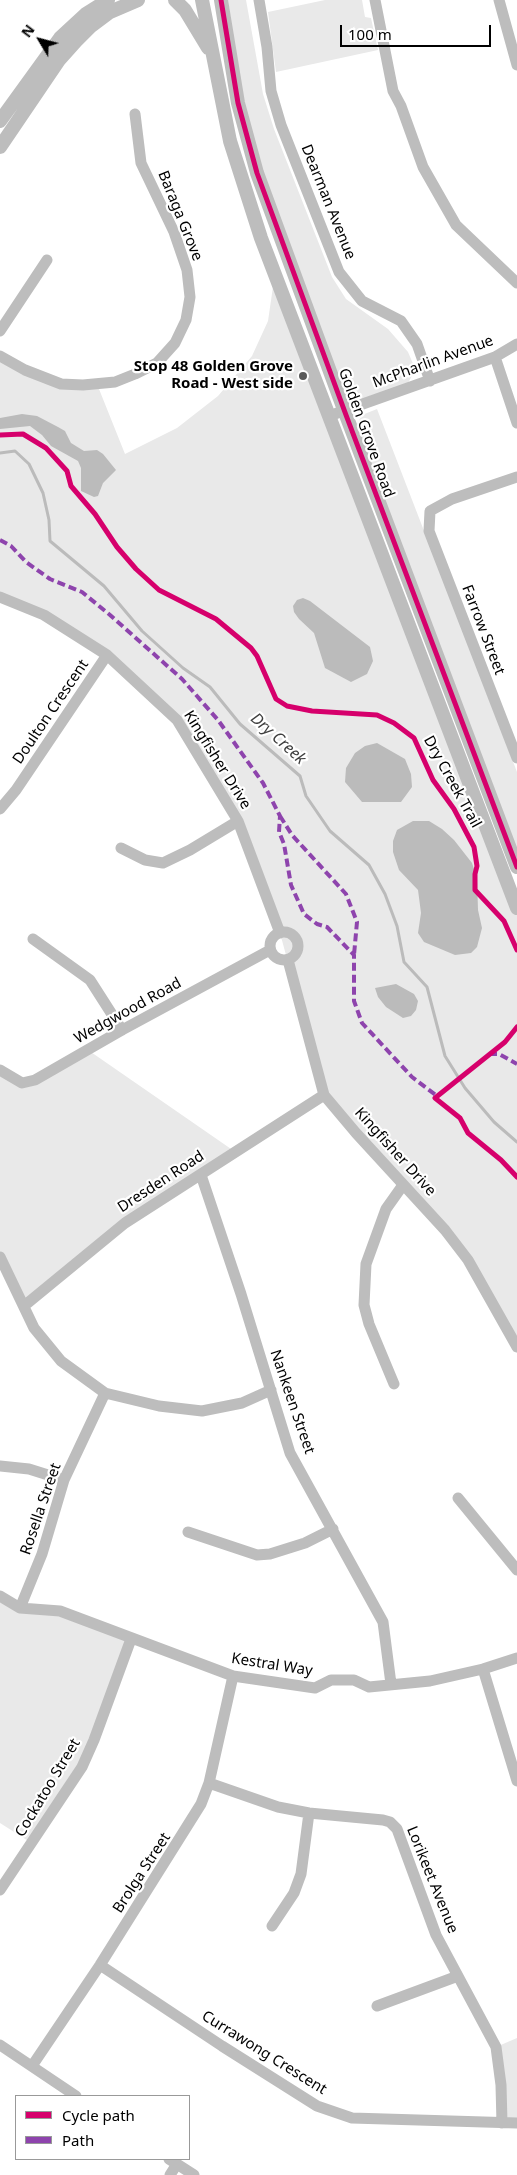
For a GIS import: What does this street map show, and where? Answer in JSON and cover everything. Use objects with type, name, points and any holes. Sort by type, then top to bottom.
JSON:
[{"type":"main road","points":[[0,121],[60,38],[86,14],[108,0]]},
{"type":"main road","points":[[0,147],[60,60],[90,26],[110,12],[138,0]]},
{"type":"main road","points":[[175,0],[185,10],[212,55]]},
{"type":"main road","name":"Golden Grove Road","points":[[202,0],[230,141],[261,238],[517,908]]},
{"type":"main road","name":"Golden Grove Road","points":[[221,0],[238,103],[257,173],[344,410],[517,867]]},
{"type":"street","name":"Dearman Avenue","points":[[259,0],[273,100],[339,272],[362,301],[401,321],[416,344],[430,380]]},
{"type":"street","points":[[375,0],[393,91],[402,106],[422,167],[456,225],[517,284]]},
{"type":"street","points":[[499,0],[517,65]]},
{"type":"street","name":"Baraga Grove","points":[[0,356],[25,370],[61,384],[83,385],[115,382],[136,374],[158,363],[175,343],[186,320],[190,297],[187,270],[174,232],[141,163],[135,114]]},
{"type":"street","points":[[0,331],[47,260]]},
{"type":"street","name":"McPharlin Avenue","points":[[329,416],[495,357],[517,344]]},
{"type":"street","points":[[495,357],[517,423]]},
{"type":"street","name":"Farrow Street","points":[[517,477],[452,500],[430,511],[429,531],[517,758]]},
{"type":"street","name":"Kingfisher Drive","points":[[0,598],[44,615],[107,654],[177,720],[238,821],[280,933]]},
{"type":"street","name":"Doulton Crescent","points":[[0,809],[16,790],[107,654]]},
{"type":"street","points":[[121,848],[144,860],[163,864],[238,821]]},
{"type":"street","points":[[280,933],[289,934],[296,940],[297,949],[288,960],[275,958],[270,950],[270,942],[280,933]]},
{"type":"street","points":[[33,939],[90,980],[122,1030]]},
{"type":"street","name":"Wedgwood Road","points":[[0,1070],[22,1083],[35,1080],[122,1030],[270,950]]},
{"type":"street","name":"Kingfisher Drive","points":[[288,960],[324,1095],[445,1230],[468,1260],[517,1347]]},
{"type":"street","name":"Dresden Road","points":[[24,1306],[125,1222],[324,1095]]},
{"type":"street","name":"Nankeen Street","points":[[201,1175],[290,1453],[333,1528],[383,1622],[391,1684]]},
{"type":"street","points":[[394,1384],[369,1324],[364,1305],[366,1264],[386,1209],[404,1185]]},
{"type":"street","points":[[0,1257],[34,1328],[61,1361],[105,1393],[159,1406],[202,1411],[242,1403],[271,1390]]},
{"type":"street","name":"Rosella Street","points":[[20,1608],[42,1554],[64,1480],[105,1393]]},
{"type":"street","points":[[0,1466],[30,1469],[64,1480]]},
{"type":"street","points":[[458,1498],[517,1570]]},
{"type":"street","points":[[188,1532],[257,1555],[270,1554],[305,1543],[333,1528]]},
{"type":"street","name":"Kestral Way","points":[[0,1596],[20,1608],[60,1611],[233,1676],[314,1688],[331,1680],[354,1680],[368,1687],[430,1681],[483,1669],[517,1658]]},
{"type":"street","name":"Cockatoo Street","points":[[0,1890],[7,1883],[82,1767],[94,1740],[131,1639]]},
{"type":"street","points":[[483,1669],[517,1781]]},
{"type":"street","name":"Brolga Street","points":[[32,2066],[192,1822],[209,1784],[233,1676]]},
{"type":"street","name":"Lorikeet Avenue","points":[[209,1784],[278,1807],[309,1814],[383,1820],[390,1822],[397,1829],[436,1935],[496,2047],[501,2085],[502,2123]]},
{"type":"street","points":[[272,1926],[294,1893],[301,1874],[309,1814]]},
{"type":"street","name":"Currawong Crescent","points":[[100,1965],[230,2052],[317,2106],[352,2118],[517,2123]]},
{"type":"street","points":[[377,2006],[458,1976]]},
{"type":"street","points":[[0,2045],[75,2095]]},
{"type":"street","points":[[170,2175],[173,2162],[194,2175]]},
{"type":"shaded area","points":[[228,0],[246,0],[263,94],[274,129],[332,277],[346,299],[388,329],[408,352],[414,366],[414,372],[408,383],[353,402],[345,397],[262,171],[243,103]]},
{"type":"shaded area","points":[[325,0],[362,0],[365,17],[371,18],[378,50],[276,72],[268,12]]},
{"type":"shaded area","points":[[275,273],[517,908],[517,1347],[468,1260],[324,1095],[280,933],[238,821],[177,720],[107,655],[44,615],[0,600],[0,356],[61,384],[97,384],[125,454],[177,428],[218,396],[252,356],[268,321]]},
{"type":"shaded area","points":[[377,409],[517,772],[517,853],[356,426],[362,415]]},
{"type":"shaded area","points":[[22,414],[37,416],[65,431],[71,443],[84,451],[97,450],[103,454],[116,470],[103,483],[98,496],[94,497],[81,491],[81,468],[78,461],[51,446],[42,435],[30,426],[0,429],[0,418]]},
{"type":"shaded area","points":[[303,598],[310,601],[370,647],[373,661],[367,674],[351,682],[325,668],[314,633],[294,612],[293,606],[297,600]]},
{"type":"shaded area","points":[[377,743],[405,759],[411,774],[412,787],[401,802],[362,802],[345,782],[346,768],[355,753],[365,746]]},
{"type":"shaded area","points":[[413,821],[429,821],[442,829],[454,840],[472,863],[477,878],[478,910],[482,928],[477,947],[471,953],[455,955],[424,942],[418,933],[421,913],[418,890],[399,870],[393,852],[393,841],[397,830]]},
{"type":"shaded area","points":[[396,984],[414,994],[418,1001],[416,1010],[411,1016],[403,1018],[386,1007],[378,997],[375,988]]},
{"type":"shaded area","points":[[88,1050],[234,1151],[125,1223],[24,1306],[0,1257],[0,1070],[22,1083]]},
{"type":"shaded area","points":[[0,1596],[131,1639],[94,1740],[33,1844],[0,1823]]},
{"type":"shaded area","points":[[517,2038],[517,2123],[502,2123],[496,2047]]},
{"type":"waterway","name":"Dry Creek","points":[[0,453],[15,451],[29,464],[43,493],[49,520],[50,541],[104,586],[142,631],[183,668],[210,687],[240,724],[300,776],[306,796],[330,831],[369,865],[385,894],[397,926],[404,962],[427,987],[445,1056],[465,1088],[494,1122],[517,1142]]},
{"type":"marked path","points":[[0,540],[11,546],[26,562],[50,579],[82,592],[110,615],[182,679],[218,720],[263,783],[280,816],[279,832],[284,844],[291,885],[304,914],[317,924],[327,927],[354,955],[354,1001],[362,1023],[412,1077],[437,1096]]},
{"type":"marked path","points":[[280,816],[292,835],[346,894],[357,922],[354,955]]},
{"type":"marked path","points":[[489,1054],[499,1054],[517,1064]]},
{"type":"cycle path","points":[[221,0],[238,103],[257,173],[346,415],[517,867]]},
{"type":"cycle path","name":"Dry Creek Trail","points":[[0,435],[23,434],[46,448],[67,471],[71,486],[95,514],[117,547],[136,569],[159,590],[216,619],[251,648],[257,656],[276,699],[287,706],[312,711],[377,715],[394,723],[414,738],[433,780],[454,809],[474,847],[477,866],[475,890],[504,921],[517,950]]},
{"type":"cycle path","points":[[517,1027],[505,1042],[435,1098],[460,1118],[468,1133],[501,1160],[517,1177]]},
{"type":"place","name":"Stop 48 Golden Grove Road - West side","points":[[303,376]]}]
